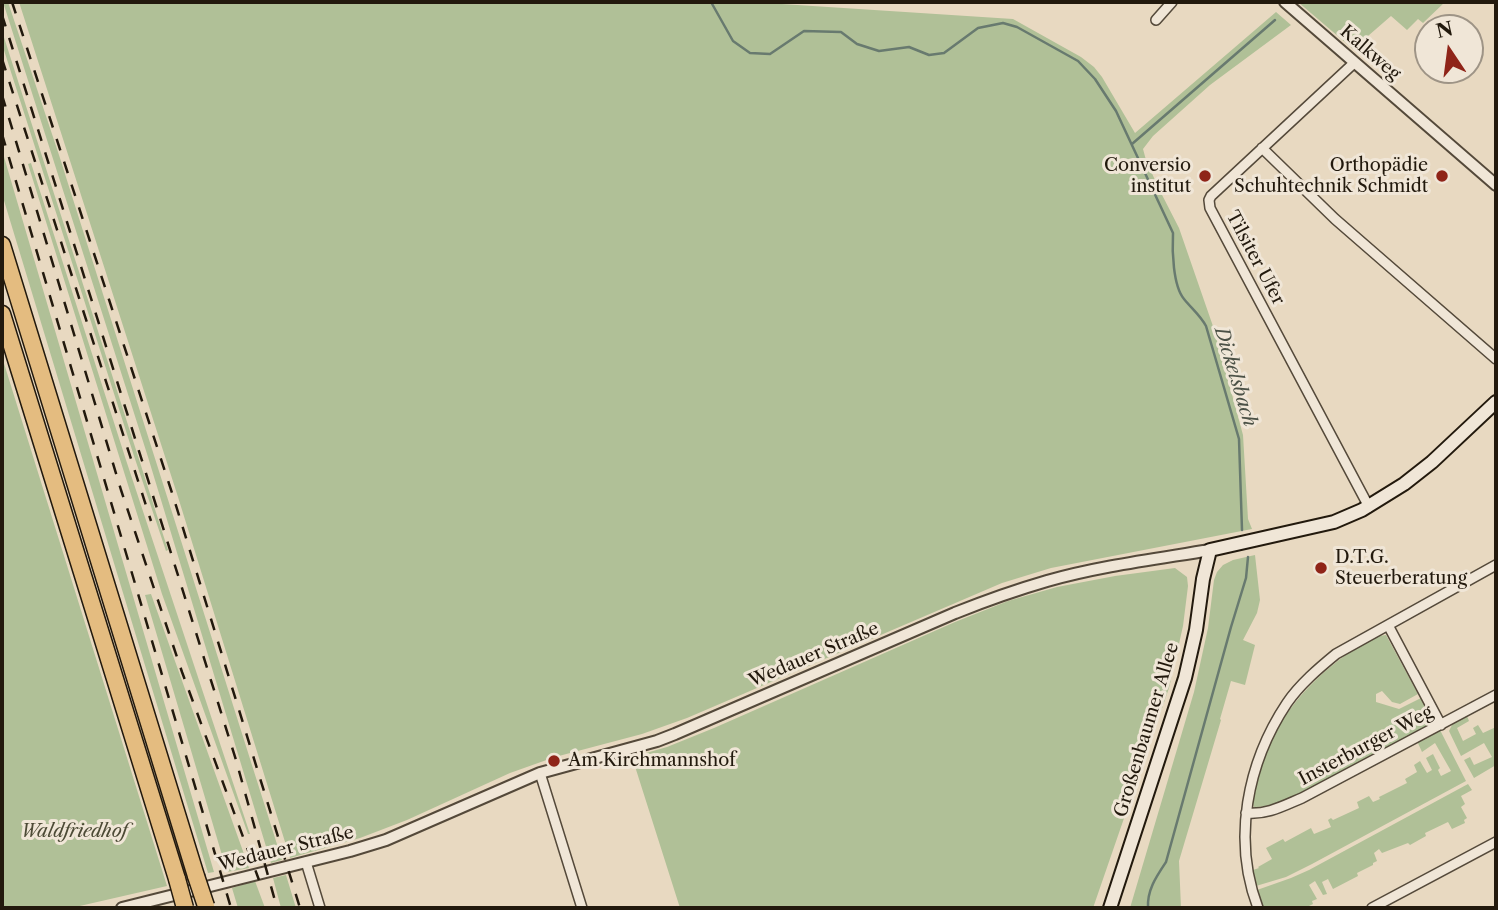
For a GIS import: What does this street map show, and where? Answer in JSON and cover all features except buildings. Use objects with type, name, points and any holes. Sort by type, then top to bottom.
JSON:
[{"type":"highway","points":[[2,245],[206,907]]},
{"type":"highway","points":[[2,314],[185,908]]},
{"type":"main road","name":"Wedauer Straße","points":[[1210,550],[1334,522],[1368,507],[1432,462],[1496,402]]},
{"type":"main road","name":"Großenbaumer Allee","points":[[1110,908],[1185,678],[1210,550]]},
{"type":"main road","name":"Großenbaumer Allee","points":[[1116,908],[1119,877]]},
{"type":"main road","points":[[1103,908],[1119,877]]},
{"type":"street","points":[[1156,20],[1171,2]]},
{"type":"street","name":"Kalkweg","points":[[1285,2],[1496,186]]},
{"type":"street","name":"Tilsiter Ufer","points":[[1354,63],[1209,200],[1210,208],[1368,507]]},
{"type":"street","points":[[1262,148],[1335,219],[1496,359]]},
{"type":"street","name":"Wedauer Straße","points":[[122,908],[386,840],[540,773],[675,734],[955,613],[1048,580],[1210,550]]},
{"type":"street","points":[[1258,908],[1246,855],[1246,813],[1259,756],[1287,702],[1336,654],[1496,565]]},
{"type":"street","points":[[1388,625],[1441,725]]},
{"type":"street","name":"Insterburger Weg","points":[[1246,813],[1259,814],[1302,798],[1496,695]]},
{"type":"street","points":[[540,773],[582,908]]},
{"type":"street","points":[[1372,908],[1496,842]]},
{"type":"street","points":[[306,862],[320,908]]},
{"type":"green space","points":[[3,2],[8,2],[59,155],[282,860],[271,863],[148,457]]},
{"type":"green space","points":[[19,2],[751,2],[1013,19],[1094,67],[1135,133],[1276,12],[1291,25],[1210,85],[1153,136],[1143,149],[1179,228],[1215,332],[1243,435],[1248,519],[1252,529],[1051,568],[1002,583],[687,718],[642,734],[555,757],[510,773],[407,820],[360,838],[290,858],[178,497]]},
{"type":"green space","points":[[1298,2],[1445,2],[1432,14],[1414,14],[1414,23],[1407,30],[1391,16],[1353,49]]},
{"type":"green space","points":[[2,31],[168,550],[166,551],[2,44]]},
{"type":"green space","points":[[2,150],[214,872],[208,873],[2,194]]},
{"type":"green space","points":[[31,163],[250,834],[162,594],[28,164]]},
{"type":"green space","name":"Waldfriedhof","points":[[2,357],[167,886],[71,908],[2,908]]},
{"type":"green space","points":[[1255,555],[1260,600],[1257,613],[1243,640],[1255,645],[1245,685],[1231,681],[1179,861],[1181,908],[1130,908],[1194,692],[1208,628],[1214,580],[1223,565]]},
{"type":"green space","points":[[1175,568],[1187,577],[1188,586],[1183,626],[1169,688],[1093,908],[680,908],[632,757],[667,747],[714,728],[1008,601],[1057,587]]},
{"type":"green space","points":[[151,594],[249,868],[227,872],[145,595]]},
{"type":"green space","points":[[1386,635],[1418,694],[1400,704],[1392,702],[1382,691],[1376,694],[1376,702],[1399,709],[1424,699],[1434,718],[1431,724],[1303,793],[1277,803],[1254,807],[1254,793],[1262,761],[1290,709],[1317,679],[1347,654],[1376,637]]},
{"type":"green space","points":[[1467,716],[1469,721],[1457,728],[1463,741],[1476,734],[1473,728],[1478,725],[1483,733],[1496,727],[1496,765],[1474,778],[1464,760],[1470,757],[1474,765],[1492,757],[1484,743],[1461,756],[1449,731],[1453,723]]},
{"type":"green space","points":[[1440,730],[1466,781],[1286,877],[1256,886],[1253,870],[1272,859],[1266,848],[1283,839],[1285,842],[1311,828],[1314,834],[1331,827],[1328,820],[1359,808],[1357,802],[1369,796],[1373,802],[1407,783],[1405,779],[1417,772],[1414,765],[1420,761],[1427,773],[1432,770],[1426,758],[1433,754],[1441,776],[1451,771],[1435,743],[1422,752],[1417,741]]},
{"type":"green space","points":[[1468,784],[1472,790],[1461,796],[1465,804],[1461,807],[1467,818],[1465,823],[1452,829],[1448,822],[1425,833],[1426,836],[1410,845],[1408,843],[1382,853],[1379,849],[1374,853],[1377,861],[1357,873],[1358,876],[1333,889],[1328,879],[1322,882],[1327,894],[1323,895],[1315,881],[1309,885],[1317,899],[1305,908],[1262,908],[1257,890],[1309,870]]},
{"type":"green space","points":[[286,875],[296,908],[281,908],[273,878]]},
{"type":"green space","points":[[255,881],[265,908],[238,908],[232,888]]},
{"type":"waterway","name":"Dickelsbach","points":[[711,2],[733,41],[750,53],[770,54],[804,31],[841,32],[857,44],[879,51],[909,47],[929,55],[944,53],[978,28],[1003,23],[1017,27],[1078,61],[1095,79],[1116,111],[1173,233],[1174,268],[1180,293],[1206,326],[1239,439],[1242,530]]},
{"type":"waterway","points":[[1132,144],[1275,20]]},
{"type":"waterway","name":"Dickelsbach","points":[[1148,908],[1151,889],[1166,862],[1246,578],[1248,557]]},
{"type":"railway","points":[[12,2],[174,499],[300,908]]},
{"type":"railway","points":[[2,15],[236,760],[277,908]]},
{"type":"railway","points":[[2,59],[151,521]]},
{"type":"railway","points":[[2,95],[121,490],[182,672],[259,880]]},
{"type":"railway","points":[[2,134],[231,908]]},
{"type":"place","name":"Conversio institut","points":[[1205,176]]},
{"type":"place","name":"Orthopädie Schuhtechnik Schmidt","points":[[1442,176]]},
{"type":"place","name":"D.T.G. Steuerberatung","points":[[1321,568]]},
{"type":"place","name":"Am Kirchmannshof","points":[[554,761]]}]
